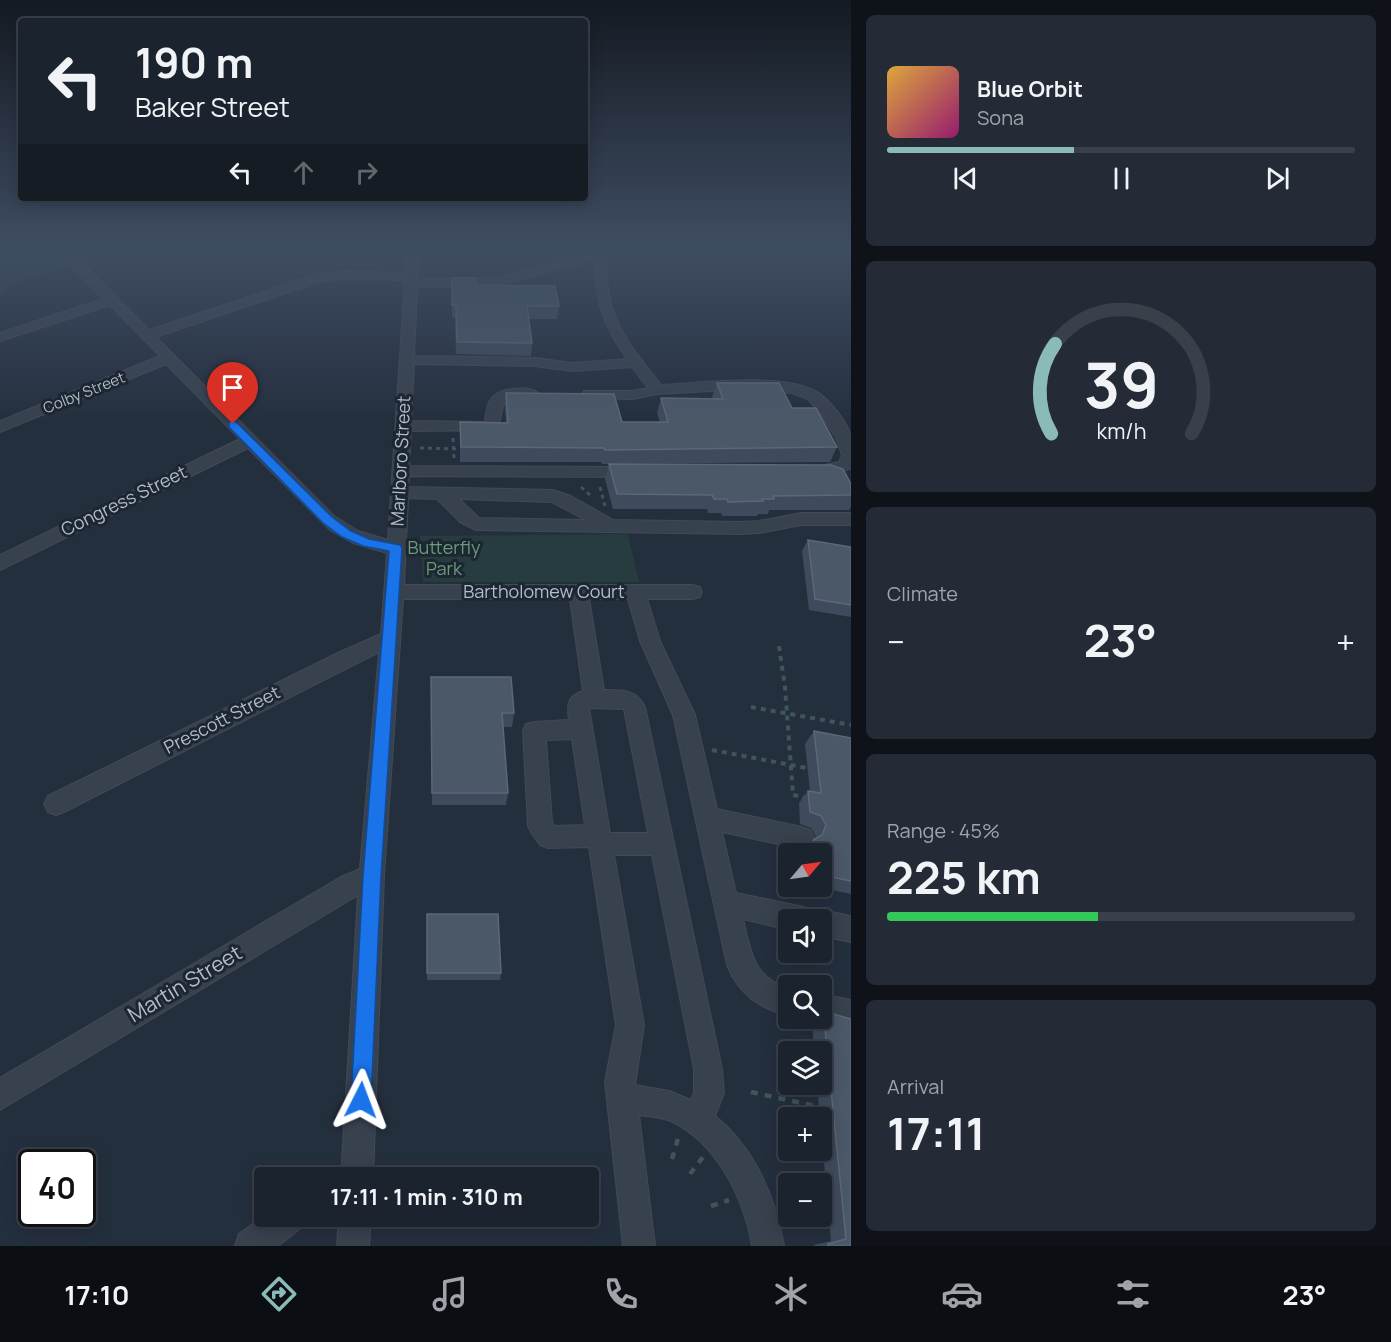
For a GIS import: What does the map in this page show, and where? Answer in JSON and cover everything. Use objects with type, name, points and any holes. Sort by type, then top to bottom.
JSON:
[{"type":"street","points":[[0,337],[93,306]]},
{"type":"street","points":[[118,306],[328,520],[346,534],[367,543],[396,548]]},
{"type":"street","points":[[147,335],[233,306]]},
{"type":"street","name":"Marlboro Street","points":[[353,1167],[372,876],[394,592],[410,306]]},
{"type":"street","points":[[606,306],[636,363],[657,390]]},
{"type":"street","name":"Colby Street","points":[[0,428],[168,358]]},
{"type":"street","points":[[407,360],[534,362],[581,367],[636,363]]},
{"type":"street","points":[[576,394],[633,395],[657,390],[779,386],[803,390],[818,399],[824,407],[849,448],[849,461],[825,472],[802,472]]},
{"type":"street","points":[[403,426],[491,427],[496,400],[512,394],[542,394]]},
{"type":"street","name":"Congress Street","points":[[0,563],[249,441]]},
{"type":"street","points":[[400,482],[454,471],[644,472]]},
{"type":"street","points":[[825,472],[851,481]]},
{"type":"street","points":[[400,482],[442,494],[553,496],[565,500],[612,526]]},
{"type":"street","points":[[442,494],[456,504],[463,517],[476,524],[744,527],[801,519],[851,519]]},
{"type":"street","name":"Bartholomew Court","points":[[394,592],[693,592]]},
{"type":"street","points":[[578,592],[595,699]]},
{"type":"street","points":[[636,592],[650,641],[684,715],[740,965],[746,978],[768,997],[778,999]]},
{"type":"street","name":"Prescott Street","points":[[57,804],[347,658],[390,639]]},
{"type":"street","points":[[639,1246],[621,1098],[621,1069],[630,1025],[578,703],[584,699],[626,699],[633,704],[708,1069],[709,1093],[698,1122]]},
{"type":"street","points":[[582,729],[534,731],[540,826],[548,837],[662,844]]},
{"type":"street","points":[[707,818],[802,838]]},
{"type":"street","name":"Martin Street","points":[[0,1095],[340,891],[372,876]]},
{"type":"street","points":[[725,903],[778,914]]},
{"type":"street","points":[[832,925],[851,929]]},
{"type":"street","points":[[832,1010],[851,1014]]},
{"type":"street","points":[[621,1098],[644,1100],[675,1108],[698,1122],[722,1144],[745,1180],[762,1220],[768,1246]]},
{"type":"street","points":[[251,1246],[276,1227]]},
{"type":"street","points":[[353,1246],[354,1227]]},
{"type":"path","points":[[453,428],[454,471]]},
{"type":"path","points":[[420,448],[460,449]]},
{"type":"path","points":[[573,487],[581,487],[602,487],[606,509],[581,487]]},
{"type":"path","points":[[779,646],[793,795],[804,797],[805,804]]},
{"type":"path","points":[[751,707],[851,725]]},
{"type":"path","points":[[691,746],[807,768]]},
{"type":"path","points":[[751,1092],[819,1107]]},
{"type":"green space","name":"Butterfly Park","points":[[628,534],[639,582],[423,582],[420,536]]},
{"type":"building","points":[[456,306],[527,306],[532,343],[457,342]]},
{"type":"building","points":[[717,383],[779,383],[792,408],[816,408],[837,447],[605,450],[604,448],[461,447],[460,422],[508,423],[506,393],[614,394],[622,422],[668,422],[661,398],[723,399]]},
{"type":"building","points":[[609,464],[831,465],[843,469],[851,484],[851,495],[773,496],[774,499],[762,499],[763,501],[728,502],[727,499],[714,499],[712,495],[617,494]]},
{"type":"building","points":[[808,540],[851,547],[851,605],[815,599]]},
{"type":"building","points":[[431,677],[511,677],[514,713],[502,713],[508,793],[432,793]]},
{"type":"building","points":[[814,731],[851,738],[851,881],[832,877],[832,843],[813,843],[813,840],[822,835],[826,825],[821,816],[810,812],[808,791],[821,793]]},
{"type":"building","points":[[427,914],[498,914],[501,973],[427,973]]},
{"type":"building","points":[[832,1014],[851,1019],[851,1246],[828,1246],[828,1244],[846,1239],[832,1095],[832,1041],[826,1041],[825,1029],[832,1029]]},
{"type":"route","points":[[233,424],[328,520],[346,534],[367,543],[396,548],[372,876],[361,1100]]}]
